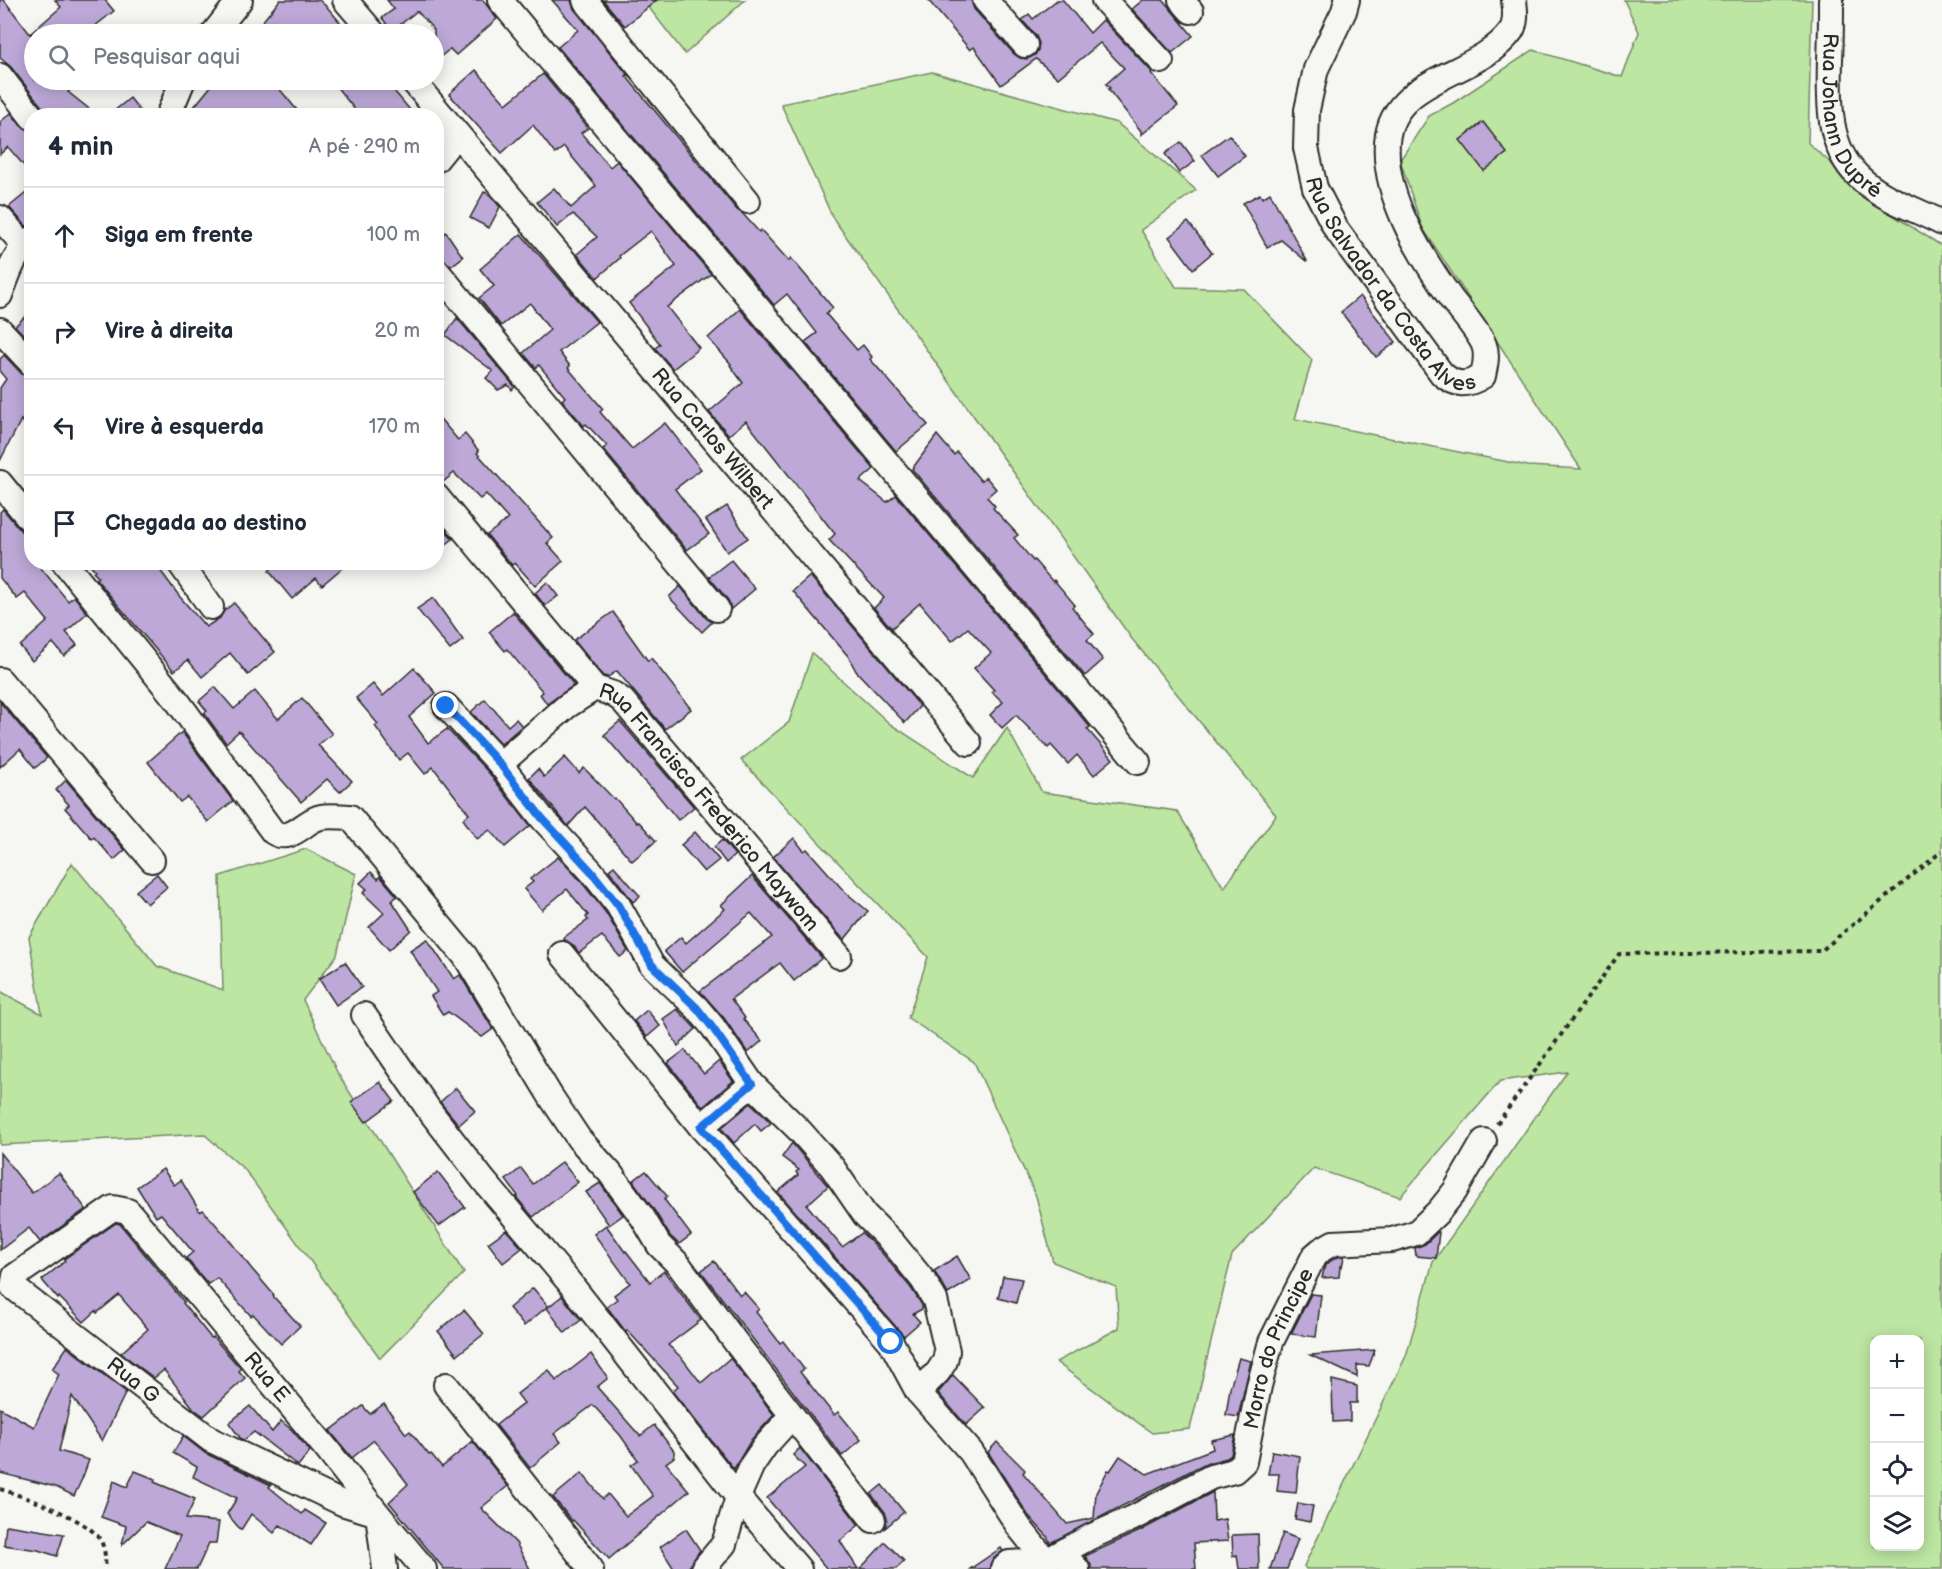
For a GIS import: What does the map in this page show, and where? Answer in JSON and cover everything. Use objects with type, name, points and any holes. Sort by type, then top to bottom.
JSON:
[{"type":"street","points":[[221,24],[240,0]]},
{"type":"street","points":[[345,0],[365,24]]},
{"type":"street","points":[[500,0],[1138,762]]},
{"type":"street","points":[[585,0],[748,201]]},
{"type":"street","points":[[985,0],[1025,45]]},
{"type":"street","points":[[1104,0],[1161,61]]},
{"type":"street","name":"Rua Salvador da Costa Alves","points":[[1347,0],[1316,69],[1307,110],[1306,148],[1315,188],[1336,229],[1442,374],[1457,384],[1472,383],[1483,376],[1487,361],[1484,344],[1436,277],[1405,222],[1389,178],[1387,142],[1393,117],[1407,99],[1493,49],[1512,30],[1516,14],[1514,0]]},
{"type":"street","name":"Rua Johann Dupré","points":[[1831,0],[1829,104],[1834,134],[1843,158],[1858,177],[1887,198],[1942,223]]},
{"type":"street","points":[[0,76],[25,108]]},
{"type":"street","points":[[171,108],[179,90]]},
{"type":"street","name":"Rua Carlos Wilbert","points":[[420,90],[435,108]]},
{"type":"street","name":"Rua Carlos Wilbert","points":[[444,118],[969,743]]},
{"type":"street","points":[[444,150],[457,134]]},
{"type":"street","points":[[0,218],[24,239]]},
{"type":"street","points":[[0,295],[11,267],[24,248]]},
{"type":"street","points":[[444,280],[717,609]]},
{"type":"street","points":[[0,330],[24,356]]},
{"type":"street","points":[[0,483],[24,512]]},
{"type":"street","name":"Rua Francisco Frederico Maywom","points":[[444,506],[595,688],[613,694],[622,700],[839,956]]},
{"type":"street","points":[[71,570],[178,702],[273,832],[282,836],[292,834],[318,818],[350,817],[465,956],[579,1139],[610,1173],[659,1245],[678,1264],[873,1520]]},
{"type":"street","points":[[185,570],[211,607]]},
{"type":"street","points":[[0,680],[152,860]]},
{"type":"street","points":[[500,764],[567,706],[595,688]]},
{"type":"street","points":[[446,706],[500,764],[542,818],[591,871],[618,905],[652,965],[697,1008],[752,1084],[800,1131],[832,1167],[864,1215],[899,1250],[923,1280],[935,1300],[947,1352],[945,1361],[938,1372],[918,1392]]},
{"type":"street","points":[[562,954],[701,1127],[891,1342],[918,1392],[971,1452],[1019,1527],[1062,1561]]},
{"type":"street","points":[[364,1015],[429,1110],[484,1181],[569,1282],[738,1497],[799,1569]]},
{"type":"street","points":[[701,1127],[752,1084]]},
{"type":"street","name":"Morro do Principe","points":[[1003,1569],[1009,1563],[1062,1561],[1090,1537],[1133,1518],[1211,1477],[1234,1471],[1244,1462],[1259,1386],[1271,1342],[1314,1256],[1334,1243],[1392,1240],[1416,1233],[1438,1212],[1455,1191],[1484,1141]]},
{"type":"street","name":"Rua E","points":[[113,1208],[128,1211],[424,1569]]},
{"type":"street","name":"Rua G","points":[[113,1208],[15,1276],[13,1287],[211,1440],[342,1503],[378,1514]]},
{"type":"street","points":[[446,1385],[591,1569]]},
{"type":"street","points":[[715,1565],[738,1497],[752,1465],[765,1446],[792,1416]]},
{"type":"street","points":[[378,1514],[385,1569]]},
{"type":"path","points":[[1484,1141],[1619,954],[1821,951],[1942,851]]},
{"type":"path","points":[[0,1489],[33,1500],[89,1528],[101,1540],[106,1561],[105,1569]]},
{"type":"green space","points":[[643,0],[745,0],[685,54]]},
{"type":"green space","points":[[1624,0],[1812,0],[1808,143],[1883,209],[1942,246],[1942,1569],[1306,1569],[1304,1566],[1406,1356],[1433,1262],[1567,1072],[1500,1081],[1400,1197],[1314,1168],[1232,1255],[1190,1429],[1152,1433],[1056,1362],[1119,1328],[1116,1287],[1053,1262],[1036,1196],[974,1062],[908,1018],[928,957],[741,760],[789,722],[812,653],[890,724],[973,778],[1007,728],[1042,792],[1177,811],[1224,888],[1276,815],[1132,639],[833,218],[781,104],[932,72],[1117,123],[1196,190],[1141,230],[1176,287],[1244,289],[1312,360],[1295,419],[1528,466],[1581,469],[1422,227],[1400,160],[1429,116],[1453,103],[1533,50],[1622,77],[1639,32]]},
{"type":"green space","points":[[306,849],[356,874],[337,955],[303,1000],[338,1074],[464,1273],[380,1358],[245,1170],[204,1134],[0,1145],[0,991],[42,1014],[29,937],[72,863],[157,966],[223,990],[220,876]]},
{"type":"building","points":[[0,0],[4,0],[24,26],[24,84],[11,67],[0,58]]},
{"type":"building","points":[[55,0],[105,0],[114,11],[98,24],[41,24],[61,7]]},
{"type":"building","points":[[280,0],[319,0],[342,24],[260,24]]},
{"type":"building","points":[[387,0],[483,0],[497,19],[456,55],[450,49],[444,54],[444,24],[429,24],[417,11],[401,24],[387,24],[382,18],[394,9]]},
{"type":"building","points":[[552,0],[571,0],[574,9],[628,75],[626,76],[737,210],[759,232],[761,230],[789,261],[791,258],[833,308],[826,314],[857,350],[863,345],[872,357],[870,359],[928,425],[896,451],[805,342],[817,333],[787,294],[774,305],[558,47],[578,30]]},
{"type":"building","points":[[603,0],[657,0],[625,26]]},
{"type":"building","points":[[928,0],[971,0],[974,9],[1014,54],[1027,59],[1035,55],[1039,43],[1022,20],[1029,14],[1033,19],[1057,0],[1063,0],[1090,33],[1103,20],[1152,72],[1178,106],[1141,135],[1141,131],[1106,84],[1124,68],[1100,43],[1058,78],[1036,59],[1001,85],[974,47],[970,50]]},
{"type":"building","points":[[1143,0],[1163,0],[1193,36],[1172,53],[1132,9]]},
{"type":"building","points":[[476,70],[506,104],[543,74],[588,128],[581,133],[610,167],[617,161],[711,274],[667,307],[699,348],[673,369],[655,348],[660,344],[629,303],[676,266],[651,231],[619,256],[620,258],[597,278],[577,254],[597,237],[573,214],[557,227],[537,202],[554,188],[571,208],[596,186],[564,147],[555,154],[533,125],[502,153],[449,94]]},
{"type":"building","points":[[29,90],[70,90],[68,92],[88,108],[43,108]]},
{"type":"building","points":[[208,90],[280,90],[295,108],[195,108]]},
{"type":"building","points":[[339,90],[393,90],[408,108],[354,108]]},
{"type":"building","points":[[130,98],[138,108],[118,108]]},
{"type":"building","points":[[11,113],[24,127],[24,166],[8,147],[0,154],[0,122]]},
{"type":"building","points":[[1483,122],[1507,153],[1484,171],[1460,140]]},
{"type":"building","points":[[1229,135],[1245,156],[1218,176],[1202,155]]},
{"type":"building","points":[[1181,142],[1195,161],[1179,173],[1165,154]]},
{"type":"building","points":[[484,192],[490,195],[500,207],[489,228],[470,218]]},
{"type":"building","points":[[1270,193],[1307,261],[1281,240],[1267,247],[1243,203],[1260,194],[1262,198]]},
{"type":"building","points":[[24,195],[24,224],[9,207]]},
{"type":"building","points":[[1188,222],[1212,253],[1193,269],[1169,237]]},
{"type":"building","points":[[446,232],[463,257],[451,266],[444,260],[444,234]]},
{"type":"building","points":[[521,234],[597,322],[559,352],[570,366],[568,368],[603,409],[600,412],[632,449],[665,423],[701,469],[675,489],[709,534],[687,550],[603,449],[607,446],[586,424],[584,426],[562,400],[565,397],[539,365],[536,368],[523,353],[550,330],[530,303],[501,326],[479,298],[494,286],[480,269]]},
{"type":"building","points":[[1360,296],[1396,342],[1376,357],[1341,312]]},
{"type":"building","points":[[740,309],[874,469],[860,481],[887,502],[896,495],[1090,727],[1087,729],[1113,759],[1094,775],[1077,755],[1068,764],[1051,745],[1048,748],[1016,715],[1002,728],[990,715],[1003,702],[992,692],[994,690],[974,668],[991,653],[968,628],[952,641],[920,603],[892,628],[893,630],[874,608],[884,598],[829,540],[835,534],[746,421],[729,435],[709,412],[743,383],[731,364],[708,338]]},
{"type":"building","points":[[24,318],[24,335],[15,326]]},
{"type":"building","points":[[457,318],[515,387],[512,390],[508,385],[498,390],[486,378],[493,371],[445,335]]},
{"type":"building","points":[[4,355],[24,375],[24,424],[21,420],[0,461],[0,388],[6,379],[0,372],[0,359]]},
{"type":"building","points":[[444,423],[458,440],[465,434],[479,451],[477,453],[553,538],[547,543],[563,561],[535,586],[515,563],[512,565],[487,535],[508,519],[486,494],[480,499],[454,473],[444,481]]},
{"type":"building","points":[[937,435],[954,455],[957,452],[981,481],[986,477],[996,489],[987,497],[995,506],[993,508],[1018,535],[1014,538],[1033,561],[1053,582],[1054,580],[1075,605],[1072,607],[1094,634],[1087,640],[1103,660],[1085,676],[912,469]]},
{"type":"building","points":[[727,506],[748,538],[727,552],[706,520]]},
{"type":"building","points":[[3,509],[24,533],[24,570],[43,570],[68,601],[74,596],[87,613],[66,632],[77,645],[64,656],[53,643],[32,661],[20,646],[48,621],[25,593],[17,599],[0,578],[0,512]]},
{"type":"building","points":[[444,528],[453,539],[444,546]]},
{"type":"building","points":[[731,560],[755,589],[731,609],[728,600],[709,577]]},
{"type":"building","points":[[95,570],[160,570],[206,627],[220,618],[224,611],[234,603],[275,652],[248,675],[230,653],[202,677],[188,660],[174,671],[96,579],[98,577],[93,572]]},
{"type":"building","points":[[340,570],[322,585],[316,578],[292,599],[269,571]]},
{"type":"building","points":[[810,576],[920,706],[905,723],[856,671],[848,656],[793,591]]},
{"type":"building","points":[[547,582],[558,596],[545,606],[535,593]]},
{"type":"building","points":[[680,586],[706,618],[712,622],[702,632],[669,597]]},
{"type":"building","points":[[433,598],[463,640],[450,650],[417,609]]},
{"type":"building","points":[[513,612],[574,685],[547,704],[540,694],[543,692],[507,649],[505,651],[489,632]]},
{"type":"building","points":[[613,612],[648,661],[651,658],[691,709],[665,729],[617,671],[608,677],[603,676],[574,640]]},
{"type":"building","points":[[414,668],[436,693],[409,717],[428,743],[447,729],[489,773],[530,826],[505,847],[490,830],[477,839],[463,819],[469,814],[433,767],[425,774],[408,753],[399,760],[375,726],[378,724],[356,698],[373,684],[383,696]]},
{"type":"building","points":[[215,687],[234,709],[255,691],[278,719],[302,698],[332,734],[318,745],[352,781],[340,792],[327,779],[301,802],[239,731],[226,743],[204,713],[207,711],[199,701]]},
{"type":"building","points":[[485,699],[508,726],[516,719],[522,726],[501,744],[471,712]]},
{"type":"building","points":[[0,702],[47,758],[35,768],[20,749],[0,767]]},
{"type":"building","points":[[620,721],[694,807],[678,820],[604,735]]},
{"type":"building","points":[[182,732],[233,801],[208,822],[187,797],[180,802],[148,762]]},
{"type":"building","points":[[565,757],[579,773],[584,768],[656,841],[632,861],[585,807],[568,826],[529,778],[538,769],[544,777]]},
{"type":"building","points":[[66,780],[125,850],[114,860],[65,808],[69,805],[56,790]]},
{"type":"building","points":[[695,832],[719,860],[704,872],[681,845]]},
{"type":"building","points":[[794,838],[804,851],[807,849],[844,891],[868,911],[844,940],[773,857]]},
{"type":"building","points":[[722,840],[735,855],[726,863],[714,847]]},
{"type":"building","points":[[558,857],[606,913],[628,951],[620,957],[602,936],[579,953],[563,938],[588,920],[586,917],[588,915],[567,889],[542,910],[524,889],[533,882],[530,879]]},
{"type":"building","points":[[614,866],[640,896],[633,902],[609,870]]},
{"type":"building","points":[[371,872],[378,879],[380,876],[397,896],[392,901],[411,930],[389,950],[369,927],[384,913],[363,893],[367,889],[360,883]]},
{"type":"building","points":[[157,874],[167,887],[147,904],[136,891]]},
{"type":"building","points":[[752,876],[822,958],[794,981],[780,963],[731,999],[745,1018],[743,1019],[762,1041],[748,1053],[724,1018],[700,991],[772,937],[751,913],[682,972],[664,951],[681,937],[686,943],[725,909],[721,905]]},
{"type":"building","points":[[427,939],[454,979],[460,975],[493,1029],[482,1037],[448,1012],[443,1015],[431,996],[437,992],[410,950]]},
{"type":"building","points":[[345,962],[362,987],[336,1005],[319,979]]},
{"type":"building","points":[[677,1009],[696,1029],[678,1046],[663,1019]]},
{"type":"building","points":[[647,1010],[660,1026],[647,1037],[634,1021]]},
{"type":"building","points":[[685,1050],[704,1074],[719,1061],[733,1081],[703,1107],[668,1063]]},
{"type":"building","points":[[380,1082],[394,1101],[366,1122],[351,1102]]},
{"type":"building","points":[[456,1088],[475,1111],[459,1125],[440,1102]]},
{"type":"building","points":[[751,1103],[771,1123],[761,1131],[755,1124],[734,1143],[721,1128]]},
{"type":"building","points":[[792,1143],[828,1186],[807,1205],[842,1247],[862,1233],[882,1253],[922,1305],[922,1309],[913,1314],[920,1322],[904,1336],[778,1192],[798,1175],[796,1172],[799,1170],[782,1157]]},
{"type":"building","points":[[0,1153],[32,1193],[59,1173],[86,1209],[40,1242],[29,1228],[0,1250]]},
{"type":"building","points":[[562,1162],[578,1182],[533,1217],[516,1197],[518,1196],[506,1180],[521,1168],[533,1184]]},
{"type":"building","points":[[163,1169],[174,1185],[181,1180],[200,1212],[203,1210],[226,1236],[273,1296],[300,1326],[281,1344],[253,1314],[251,1316],[217,1278],[208,1284],[186,1258],[193,1252],[161,1214],[156,1217],[137,1187]]},
{"type":"building","points":[[646,1171],[667,1196],[664,1199],[691,1235],[679,1244],[670,1236],[633,1181]]},
{"type":"building","points":[[438,1172],[465,1207],[439,1226],[413,1192]]},
{"type":"building","points":[[600,1183],[623,1215],[609,1225],[586,1192]]},
{"type":"building","points":[[116,1223],[120,1224],[211,1338],[213,1337],[241,1369],[239,1371],[245,1378],[204,1416],[194,1409],[164,1370],[154,1378],[121,1353],[148,1329],[119,1295],[84,1322],[59,1297],[58,1299],[42,1280],[65,1261],[64,1259]]},
{"type":"building","points":[[606,1225],[650,1282],[664,1271],[701,1320],[668,1345],[682,1358],[701,1383],[730,1358],[774,1415],[751,1440],[734,1469],[672,1391],[678,1386],[627,1330],[626,1332],[607,1307],[617,1299],[614,1295],[630,1283],[594,1234]]},
{"type":"building","points":[[506,1230],[522,1248],[503,1263],[488,1243]]},
{"type":"building","points":[[1438,1232],[1436,1258],[1416,1256],[1415,1248],[1425,1244]]},
{"type":"building","points":[[957,1256],[971,1280],[948,1294],[934,1271]]},
{"type":"building","points":[[1337,1257],[1344,1257],[1339,1277],[1322,1278],[1325,1265]]},
{"type":"building","points":[[714,1261],[740,1295],[744,1292],[759,1309],[756,1312],[780,1343],[783,1341],[804,1369],[800,1372],[834,1415],[838,1412],[861,1440],[842,1456],[701,1271]]},
{"type":"building","points":[[1003,1276],[1022,1279],[1016,1303],[998,1298]]},
{"type":"building","points":[[533,1288],[548,1306],[524,1326],[509,1308]]},
{"type":"building","points":[[1311,1294],[1321,1295],[1316,1337],[1291,1334]]},
{"type":"building","points":[[562,1296],[581,1320],[565,1333],[547,1308]]},
{"type":"building","points":[[464,1310],[484,1334],[457,1355],[438,1331]]},
{"type":"building","points":[[67,1347],[126,1392],[102,1441],[72,1396],[59,1451],[89,1460],[74,1496],[56,1487],[0,1473],[0,1408],[34,1427],[59,1374],[52,1369]]},
{"type":"building","points":[[1375,1350],[1369,1366],[1357,1365],[1357,1377],[1310,1355]]},
{"type":"building","points":[[591,1354],[608,1378],[597,1387],[640,1436],[654,1425],[674,1451],[674,1457],[666,1463],[689,1491],[609,1559],[572,1521],[553,1497],[582,1473],[603,1499],[608,1494],[626,1516],[653,1496],[631,1465],[638,1460],[620,1435],[593,1405],[554,1434],[561,1442],[530,1468],[496,1425],[524,1403],[517,1394],[531,1383],[549,1370],[556,1381]]},
{"type":"building","points":[[1239,1358],[1251,1361],[1238,1417],[1226,1415],[1230,1388]]},
{"type":"building","points":[[953,1375],[985,1408],[966,1425],[938,1393]]},
{"type":"building","points":[[1332,1380],[1357,1386],[1357,1403],[1350,1403],[1350,1421],[1333,1422]]},
{"type":"building","points":[[384,1404],[406,1434],[410,1431],[442,1467],[472,1442],[474,1443],[508,1486],[481,1508],[516,1543],[530,1569],[444,1569],[389,1502],[408,1484],[374,1440],[352,1458],[330,1431],[363,1406],[370,1414]]},
{"type":"building","points":[[250,1406],[272,1432],[281,1421],[310,1451],[298,1466],[254,1432],[244,1440],[241,1439],[229,1423]]},
{"type":"building","points":[[1235,1435],[1231,1455],[1227,1458],[1204,1464],[1050,1543],[1047,1536],[1028,1515],[988,1452],[997,1442],[1025,1470],[1023,1473],[1067,1524],[1094,1518],[1096,1493],[1108,1470],[1110,1471],[1120,1456],[1147,1474],[1213,1449],[1211,1440]]},
{"type":"building","points":[[183,1436],[205,1453],[271,1485],[269,1487],[302,1514],[305,1510],[326,1523],[311,1545],[280,1525],[274,1533],[251,1514],[241,1530],[227,1514],[237,1498],[193,1477],[197,1467],[173,1453]]},
{"type":"building","points":[[800,1448],[859,1525],[840,1541],[858,1569],[827,1569],[767,1498],[805,1467],[793,1455]]},
{"type":"building","points":[[1272,1451],[1300,1456],[1296,1493],[1277,1491],[1279,1474],[1268,1474]]},
{"type":"building","points":[[135,1471],[155,1479],[154,1482],[195,1499],[186,1519],[219,1522],[216,1543],[209,1543],[197,1569],[165,1569],[180,1536],[146,1522],[122,1545],[126,1526],[101,1517],[114,1481],[127,1487]]},
{"type":"building","points":[[882,1485],[904,1512],[885,1528],[887,1519],[885,1512],[871,1494]]},
{"type":"building","points":[[1213,1492],[1214,1521],[1225,1519],[1228,1541],[1194,1543],[1196,1569],[1091,1569],[1085,1556],[1140,1531]]},
{"type":"building","points":[[1298,1503],[1313,1506],[1310,1522],[1295,1519]]},
{"type":"building","points":[[6,1525],[64,1534],[57,1556],[38,1550],[4,1545]]},
{"type":"building","points":[[686,1529],[700,1550],[689,1567],[674,1569],[660,1547]]},
{"type":"building","points":[[1283,1533],[1298,1539],[1287,1569],[1270,1569]]},
{"type":"building","points":[[1258,1534],[1259,1569],[1239,1569],[1237,1555],[1233,1556],[1232,1535]]},
{"type":"building","points":[[885,1542],[904,1561],[896,1569],[860,1569]]},
{"type":"building","points":[[1001,1548],[1003,1551],[993,1559],[989,1569],[970,1569]]},
{"type":"route","points":[[446,706],[500,764],[542,818],[591,871],[618,905],[652,965],[697,1008],[752,1084],[701,1127],[891,1342]]}]
